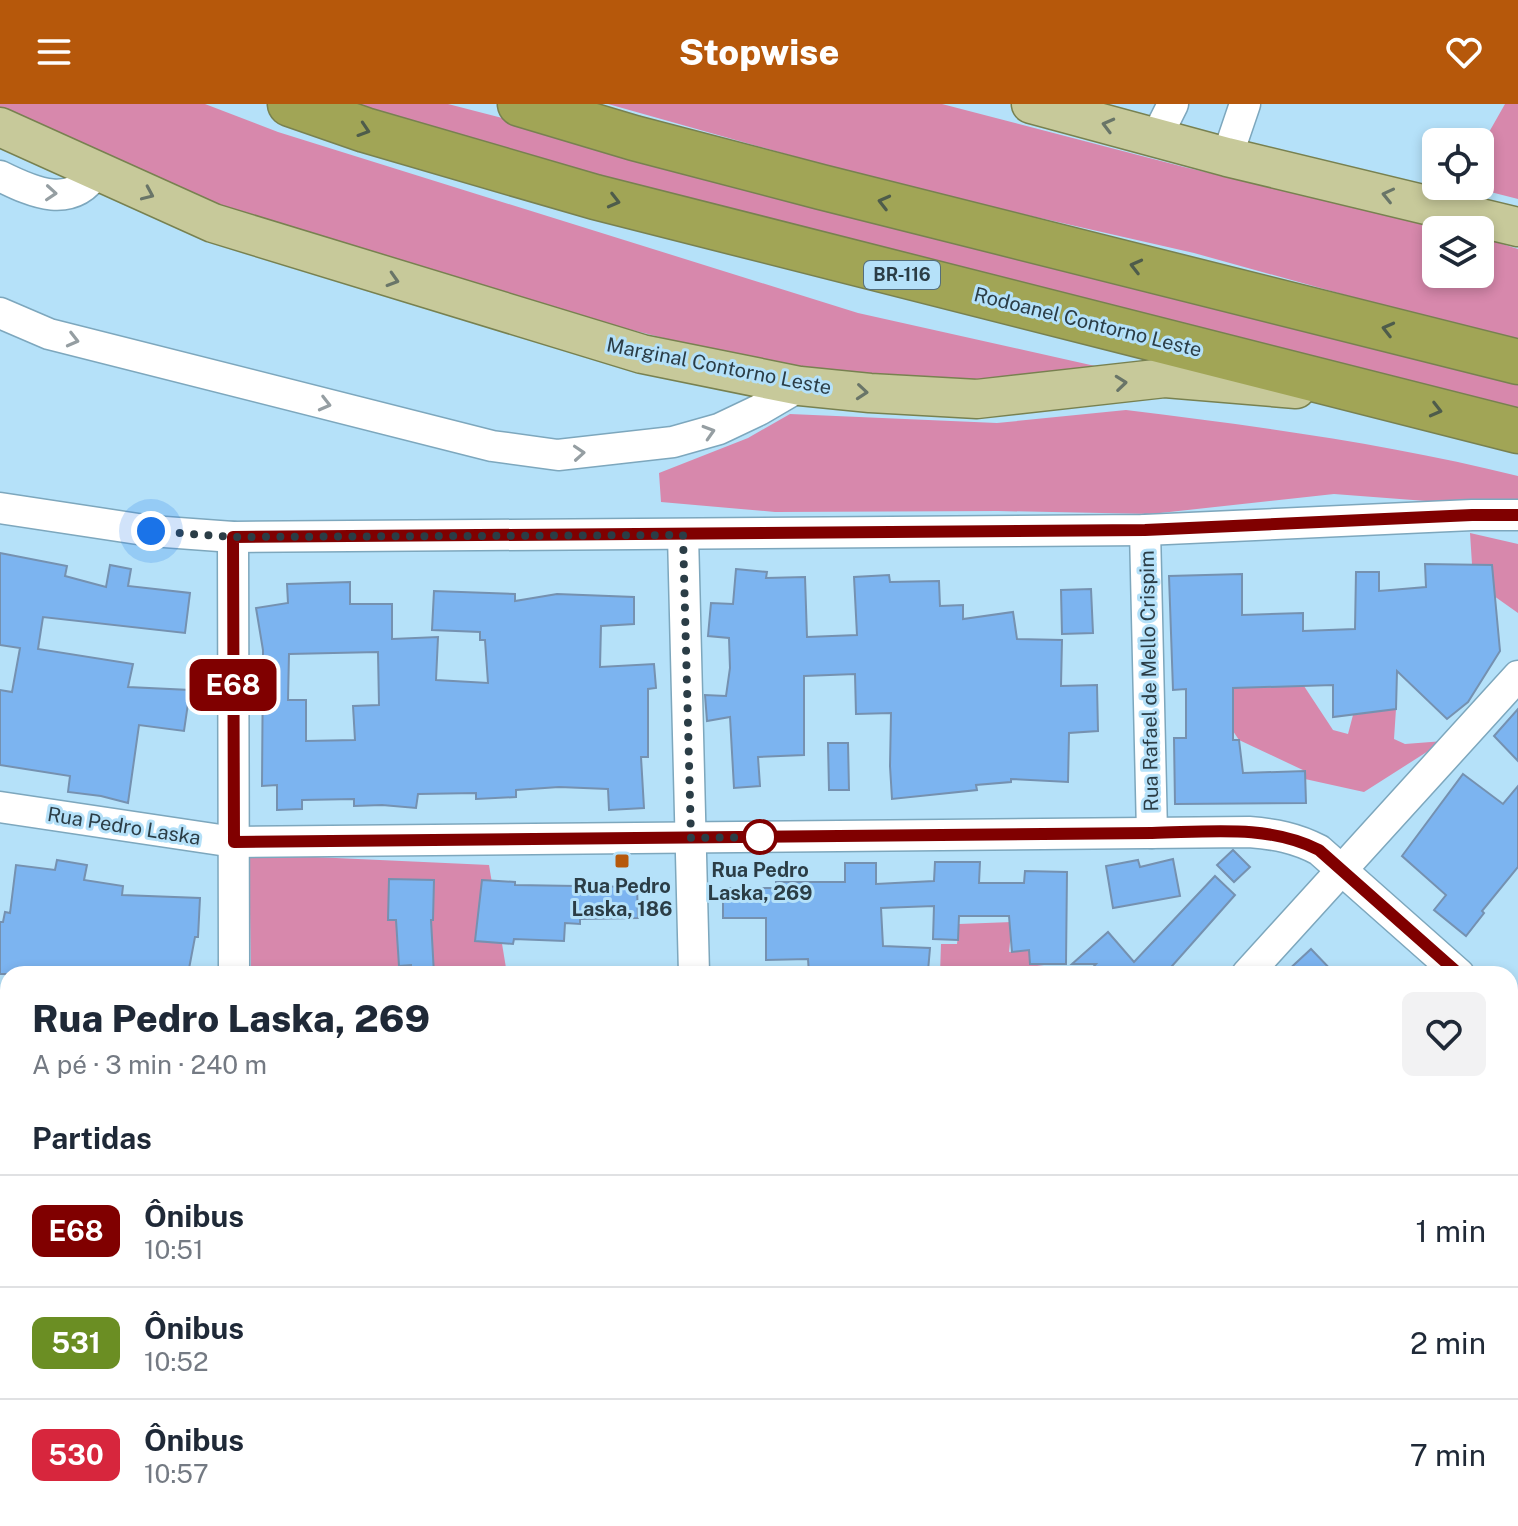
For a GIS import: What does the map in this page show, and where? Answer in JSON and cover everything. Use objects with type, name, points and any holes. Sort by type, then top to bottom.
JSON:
[{"type":"highway","name":"Rodoanel Contorno Leste","points":[[290,104],[379,135],[595,197],[1518,431]]},
{"type":"highway","points":[[520,104],[634,138],[821,187],[1518,362]]},
{"type":"main road","points":[[1031,104],[1227,157],[1518,227]]},
{"type":"main road","name":"Marginal Contorno Leste","points":[[0,127],[213,223],[642,354],[800,386],[977,399],[1165,378],[1378,396]]},
{"type":"street","points":[[1156,138],[1173,104]]},
{"type":"street","points":[[1227,157],[1245,104]]},
{"type":"street","points":[[0,176],[26,189],[49,195],[79,190],[90,182],[97,171]]},
{"type":"street","points":[[0,313],[49,334],[461,439],[558,455],[673,442],[719,429],[800,386]]},
{"type":"street","points":[[0,508],[151,531],[233,537],[1145,530],[1518,515]]},
{"type":"street","name":"Rua Rafael de Mello Crispim","points":[[1145,530],[1152,833]]},
{"type":"street","points":[[683,535],[694,966]]},
{"type":"street","points":[[233,537],[234,966]]},
{"type":"street","points":[[1254,966],[1517,678]]},
{"type":"street","name":"Rua Pedro Laska","points":[[0,807],[234,842],[1274,834],[1309,845],[1343,869],[1450,966]]},
{"type":"shaded area","points":[[0,104],[205,104],[278,132],[858,313],[1104,368],[1074,377],[873,386],[751,360],[378,266],[215,210],[0,116]]},
{"type":"shaded area","points":[[351,104],[448,104],[1518,382],[1518,416],[617,184]]},
{"type":"shaded area","points":[[608,104],[942,104],[1184,167],[1422,223],[1422,288],[1494,288],[1494,241],[1518,249],[1518,343],[1194,253],[896,185]]},
{"type":"shaded area","points":[[1505,104],[1518,104],[1518,199],[1494,193],[1494,128],[1491,128]]},
{"type":"shaded area","points":[[1126,410],[1323,437],[1421,454],[1518,476],[1518,508],[1334,494],[1151,514],[775,512],[661,502],[659,473],[748,438],[790,414],[997,423]]},
{"type":"shaded area","points":[[1470,533],[1518,544],[1518,613],[1494,596],[1492,565],[1472,564]]},
{"type":"shaded area","points":[[1304,686],[1333,730],[1348,734],[1353,715],[1396,709],[1394,739],[1405,744],[1444,741],[1364,792],[1305,779],[1305,771],[1239,740],[1233,731],[1233,688]]},
{"type":"shaded area","points":[[249,854],[489,865],[506,966],[251,966]]},
{"type":"shaded area","points":[[1012,922],[1009,952],[1029,950],[1030,964],[1044,966],[940,966],[941,944],[957,944],[959,924]]},
{"type":"building","points":[[0,553],[67,566],[65,576],[106,587],[110,565],[131,569],[128,586],[190,593],[185,633],[43,617],[38,649],[133,664],[128,687],[190,690],[184,731],[139,725],[128,803],[68,792],[70,776],[0,765],[0,690],[12,692],[20,648],[0,645]]},
{"type":"building","points":[[1425,564],[1492,565],[1500,651],[1468,702],[1447,719],[1397,671],[1396,709],[1333,717],[1333,685],[1233,688],[1233,740],[1239,740],[1243,773],[1305,771],[1306,803],[1175,804],[1174,738],[1186,738],[1186,689],[1173,690],[1169,576],[1242,574],[1242,615],[1303,613],[1303,631],[1355,629],[1356,572],[1379,572],[1379,591],[1426,587]]},
{"type":"building","points":[[736,569],[767,572],[766,578],[805,577],[807,637],[857,635],[854,577],[889,575],[890,582],[939,581],[940,606],[963,605],[963,619],[1013,612],[1017,639],[1062,640],[1061,686],[1097,685],[1098,731],[1069,733],[1068,782],[1011,779],[1011,782],[976,785],[977,790],[892,799],[891,713],[856,714],[855,674],[804,676],[804,755],[758,757],[760,786],[734,788],[730,717],[707,721],[705,695],[726,696],[730,668],[729,638],[708,636],[711,603],[733,604]]},
{"type":"building","points":[[350,582],[350,604],[392,604],[392,639],[438,637],[436,680],[488,683],[485,640],[480,640],[480,632],[432,630],[434,591],[515,594],[515,601],[557,594],[634,597],[634,624],[601,626],[600,667],[654,664],[656,688],[648,689],[648,757],[641,757],[644,808],[609,810],[608,789],[559,787],[516,790],[516,797],[476,799],[476,793],[418,794],[416,808],[354,806],[354,799],[302,800],[302,809],[277,810],[277,785],[262,786],[263,650],[256,608],[288,603],[287,584]],"holes":[[[378,652],[379,705],[353,706],[355,740],[306,741],[306,700],[288,700],[289,654]]]},
{"type":"building","points":[[1091,589],[1093,633],[1062,634],[1061,590]]},
{"type":"building","points":[[1518,709],[1518,761],[1494,736]]},
{"type":"building","points":[[828,743],[848,743],[849,790],[829,790]]},
{"type":"building","points":[[1463,774],[1503,804],[1518,786],[1518,867],[1466,936],[1434,910],[1446,895],[1402,856]]},
{"type":"building","points":[[1233,850],[1250,867],[1234,882],[1217,865]]},
{"type":"building","points":[[1173,859],[1180,896],[1113,908],[1106,866],[1138,860],[1140,867]]},
{"type":"building","points":[[57,860],[87,865],[84,880],[123,886],[122,895],[200,898],[198,937],[195,937],[190,966],[0,966],[0,922],[3,922],[5,912],[10,913],[16,865],[55,870]]},
{"type":"building","points":[[935,862],[980,862],[979,883],[1024,883],[1025,871],[1067,872],[1066,964],[1030,964],[1029,950],[1012,952],[1009,916],[959,916],[958,940],[933,939],[934,906],[881,908],[883,946],[930,948],[928,966],[808,966],[808,959],[766,960],[766,918],[723,918],[723,888],[776,888],[776,882],[845,882],[845,863],[876,863],[876,884],[934,881]]},
{"type":"building","points":[[1215,876],[1235,895],[1172,966],[1072,964],[1108,932],[1134,962]]},
{"type":"building","points":[[389,879],[434,880],[431,920],[434,966],[399,966],[396,920],[388,920]]},
{"type":"building","points":[[482,880],[515,882],[515,885],[637,887],[638,918],[580,919],[580,924],[565,923],[564,941],[514,939],[513,944],[475,941]]},
{"type":"building","points":[[1311,949],[1327,966],[1293,966]]},
{"type":"bus line","name":"E68","points":[[1450,966],[1319,850],[1299,840],[1274,834],[234,842],[233,537],[1145,530],[1518,515]]},
{"type":"place","name":"Rua Pedro Laska, 269","points":[[760,837]]},
{"type":"place","name":"Rua Pedro Laska, 186","points":[[622,861]]},
{"type":"route","points":[[151,531],[233,537],[683,535],[691,838],[760,837]]}]
